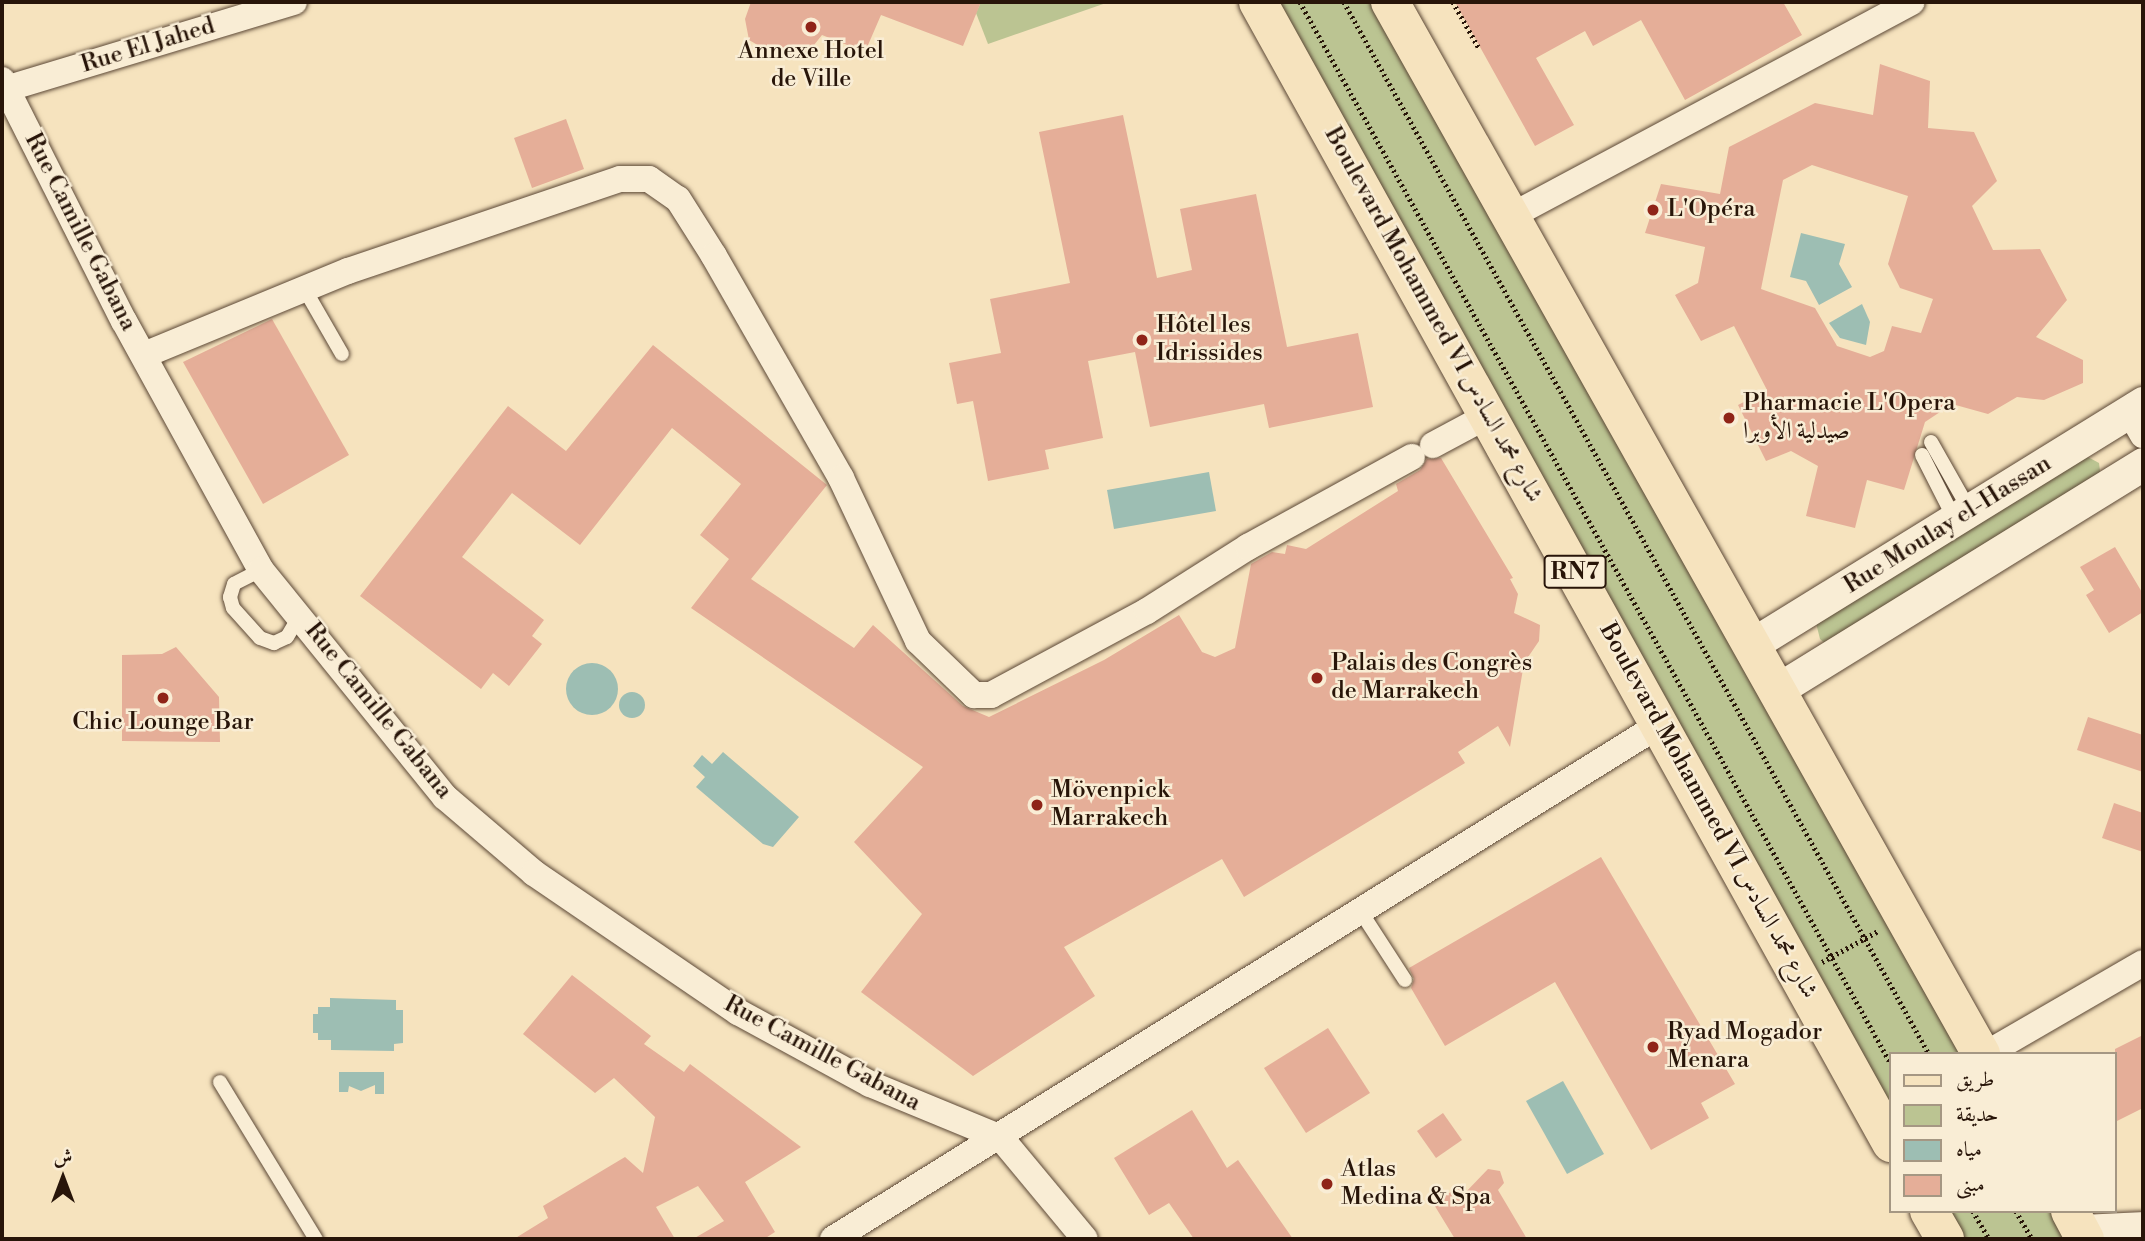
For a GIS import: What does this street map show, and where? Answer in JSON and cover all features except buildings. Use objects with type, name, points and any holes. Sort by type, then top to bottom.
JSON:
[{"type":"main road","name":"Boulevard Mohammed VI شارع محمد السادس","points":[[1258,2],[1890,1141]]},
{"type":"main road","points":[[1390,2],[1982,1052]]},
{"type":"main road","points":[[1930,1213],[1945,1239]]},
{"type":"street","name":"Rue El Jahed","points":[[3,87],[294,2]]},
{"type":"street","points":[[1511,216],[1911,2]]},
{"type":"street","name":"Rue Camille Gabana","points":[[3,87],[261,570],[445,797],[534,873],[634,944],[802,1049],[926,1110],[1001,1138],[1085,1239]]},
{"type":"street","points":[[145,355],[304,288],[620,179],[649,179],[665,187],[687,211],[829,457],[918,640],[974,695],[991,695],[1147,611],[1248,547],[1489,415]]},
{"type":"street","name":"Rue Moulay el-Hassan","points":[[1752,645],[1962,516],[2138,416]]},
{"type":"street","name":"Rue Moulay el-Hassan","points":[[1777,690],[2143,464]]},
{"type":"street","points":[[832,1239],[1001,1138],[1659,725]]},
{"type":"street","points":[[1987,1052],[2143,963]]},
{"type":"street","points":[[2078,1226],[2143,1225]]},
{"type":"lane","points":[[304,288],[342,354]]},
{"type":"lane","points":[[1931,442],[1962,516]]},
{"type":"lane","points":[[1922,455],[1962,516]]},
{"type":"lane","points":[[261,570],[234,584],[230,597],[233,608],[260,638],[274,643],[287,637],[300,615]]},
{"type":"lane","points":[[1361,912],[1405,980]]},
{"type":"lane","points":[[220,1082],[316,1239]]},
{"type":"path","points":[[1300,2],[1890,1062]]},
{"type":"path","points":[[1344,2],[1928,1052]]},
{"type":"path","points":[[1453,2],[1479,48]]},
{"type":"path","points":[[1809,970],[1883,928]]},
{"type":"path","points":[[1974,1213],[1989,1239]]},
{"type":"path","points":[[2017,1213],[2032,1239]]},
{"type":"green space","points":[[981,2],[1109,2],[988,44],[976,13]]},
{"type":"green space","points":[[1265,2],[1376,2],[1963,1052],[1890,1052],[1890,1117]]},
{"type":"green space","points":[[2086,456],[2099,463],[2101,479],[1827,645],[1820,639],[1816,623]]},
{"type":"green space","points":[[1943,1213],[2051,1213],[2066,1239],[1958,1239]]},
{"type":"water","points":[[1801,233],[1845,244],[1839,264],[1852,287],[1819,305],[1806,281],[1790,277]]},
{"type":"water","points":[[1862,304],[1870,322],[1866,345],[1840,338],[1829,323]]},
{"type":"water","points":[[1209,472],[1216,511],[1114,529],[1107,490]]},
{"type":"water","points":[[592,663],[602,665],[610,671],[616,679],[616,699],[610,707],[602,713],[592,715],[582,713],[574,707],[568,699],[566,689],[568,679],[574,671],[582,665]]},
{"type":"water","points":[[632,692],[641,696],[645,705],[641,714],[632,718],[623,714],[619,705],[623,696]]},
{"type":"water","points":[[723,752],[799,817],[773,847],[763,844],[696,787],[705,777],[693,766],[702,755],[712,764]]},
{"type":"water","points":[[330,998],[396,1000],[396,1010],[403,1010],[403,1043],[394,1044],[394,1051],[331,1050],[331,1040],[318,1040],[318,1033],[313,1033],[313,1014],[318,1014],[318,1007],[330,1007]]},
{"type":"water","points":[[339,1072],[384,1072],[384,1094],[375,1094],[375,1085],[361,1091],[349,1086],[348,1092],[339,1092]]},
{"type":"water","points":[[1563,1081],[1604,1154],[1567,1174],[1526,1101]]},
{"type":"place","name":"Annexe Hotel de Ville","points":[[811,27]]},
{"type":"place","name":"L'Opéra","points":[[1653,210]]},
{"type":"place","name":"Hôtel les Idrissides","points":[[1142,340]]},
{"type":"place","name":"Pharmacie L'Opera صيدلية الأوبرا","points":[[1729,418]]},
{"type":"place","name":"Palais des Congrès de Marrakech","points":[[1317,678]]},
{"type":"place","name":"Chic Lounge Bar","points":[[163,698]]},
{"type":"place","name":"Mövenpick Marrakech","points":[[1037,805]]},
{"type":"place","name":"Ryad Mogador Menara","points":[[1653,1047]]},
{"type":"place","name":"Atlas Medina & Spa","points":[[1327,1184]]}]
